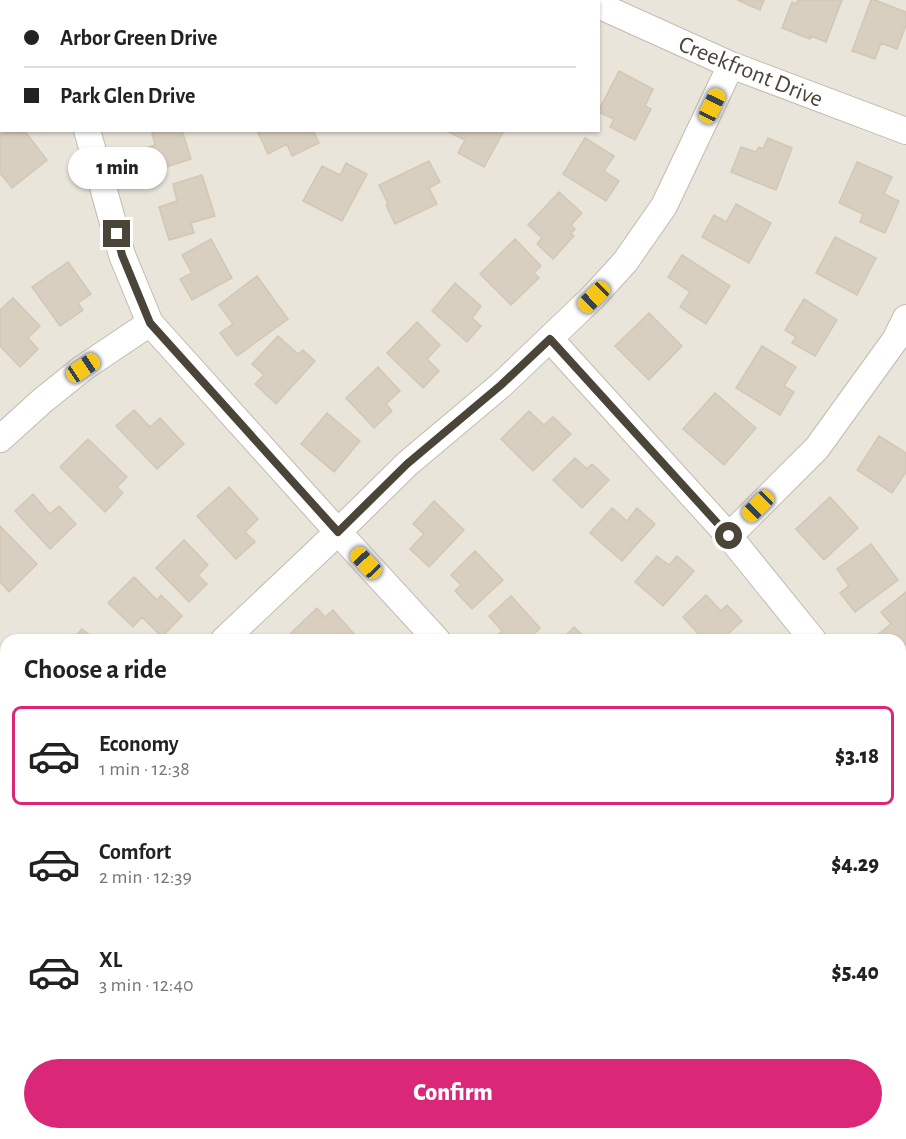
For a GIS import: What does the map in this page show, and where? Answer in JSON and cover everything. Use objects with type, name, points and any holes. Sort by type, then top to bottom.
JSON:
[{"type":"street","name":"Creekfront Drive","points":[[600,6],[731,66],[906,131]]},
{"type":"street","points":[[230,634],[407,464],[501,385],[550,339],[594,297],[625,262],[664,206],[731,66]]},
{"type":"street","points":[[88,132],[122,255],[150,323],[432,634]]},
{"type":"street","points":[[729,536],[817,448],[895,339],[906,318]]},
{"type":"street","points":[[0,439],[42,400],[83,368],[150,323]]},
{"type":"street","points":[[550,339],[729,536],[808,634]]},
{"type":"shaded area","points":[[600,0],[906,0],[906,634],[0,634],[0,132],[600,132]]},
{"type":"building","points":[[737,0],[764,0],[760,10]]},
{"type":"building","points":[[798,0],[842,0],[826,42],[811,36],[810,39],[782,28],[792,2],[796,4]]},
{"type":"building","points":[[871,0],[906,12],[906,25],[897,49],[881,43],[875,59],[852,51]]},
{"type":"building","points":[[619,71],[653,89],[645,106],[651,109],[635,140],[610,127],[614,119],[600,113],[600,108]]},
{"type":"building","points":[[0,132],[26,132],[47,160],[12,188],[0,173]]},
{"type":"building","points":[[183,132],[191,159],[144,174],[137,151],[155,145],[152,133]]},
{"type":"building","points":[[258,132],[314,132],[319,143],[292,156],[287,144],[268,154]]},
{"type":"building","points":[[449,132],[503,132],[484,167],[458,153],[465,140]]},
{"type":"building","points":[[585,138],[614,156],[604,171],[619,181],[606,201],[563,174]]},
{"type":"building","points":[[768,138],[792,148],[776,190],[731,172],[741,147],[756,152],[759,147],[763,149]]},
{"type":"building","points":[[429,161],[440,182],[429,188],[437,204],[395,224],[379,185]]},
{"type":"building","points":[[857,162],[892,177],[884,194],[899,201],[885,233],[860,222],[863,214],[839,203]]},
{"type":"building","points":[[346,163],[367,174],[342,221],[303,201],[322,166],[340,175]]},
{"type":"building","points":[[202,175],[215,216],[191,223],[194,233],[169,240],[159,207],[177,201],[173,184]]},
{"type":"building","points":[[559,192],[582,213],[571,225],[575,229],[571,234],[574,236],[553,259],[537,244],[542,238],[528,225]]},
{"type":"building","points":[[736,204],[771,223],[749,263],[702,237],[714,215],[726,222]]},
{"type":"building","points":[[835,237],[876,258],[857,295],[816,273]]},
{"type":"building","points":[[211,239],[232,278],[192,300],[180,279],[192,273],[182,255]]},
{"type":"building","points":[[515,239],[541,266],[534,273],[539,278],[511,305],[480,274]]},
{"type":"building","points":[[682,255],[730,286],[706,324],[680,307],[690,292],[668,277]]},
{"type":"building","points":[[68,262],[91,294],[78,303],[83,310],[60,326],[32,287]]},
{"type":"building","points":[[257,276],[288,319],[237,356],[220,333],[233,324],[219,305]]},
{"type":"building","points":[[455,283],[481,306],[472,318],[481,326],[467,342],[432,311]]},
{"type":"building","points":[[13,298],[40,326],[28,338],[38,349],[20,367],[0,346],[0,310]]},
{"type":"building","points":[[804,299],[837,320],[815,356],[792,343],[796,337],[785,330]]},
{"type":"building","points":[[649,313],[682,346],[649,380],[615,346]]},
{"type":"building","points":[[417,322],[440,345],[427,359],[439,371],[423,388],[387,353]]},
{"type":"building","points":[[278,336],[298,354],[303,350],[315,361],[276,404],[255,384],[264,375],[252,364]]},
{"type":"building","points":[[762,346],[796,367],[784,386],[794,392],[780,415],[736,388]]},
{"type":"building","points":[[378,367],[400,391],[386,404],[392,411],[374,428],[346,398]]},
{"type":"building","points":[[715,393],[756,428],[724,465],[683,429]]},
{"type":"building","points":[[134,410],[150,427],[160,418],[184,444],[157,469],[116,426]]},
{"type":"building","points":[[529,411],[544,425],[553,417],[571,434],[533,471],[501,439]]},
{"type":"building","points":[[327,413],[360,441],[334,472],[301,444]]},
{"type":"building","points":[[879,436],[906,453],[906,472],[892,493],[857,470]]},
{"type":"building","points":[[88,439],[127,477],[117,487],[123,493],[105,512],[60,467]]},
{"type":"building","points":[[575,458],[587,469],[592,464],[609,480],[582,508],[553,480]]},
{"type":"building","points":[[229,487],[258,519],[245,532],[255,542],[236,559],[197,516]]},
{"type":"building","points":[[33,494],[50,514],[59,506],[76,524],[50,549],[15,511]]},
{"type":"building","points":[[830,497],[858,528],[824,560],[796,529]]},
{"type":"building","points":[[434,501],[464,530],[429,567],[410,549],[424,534],[413,524]]},
{"type":"building","points":[[612,508],[627,521],[637,508],[655,524],[622,561],[590,533]]},
{"type":"building","points":[[0,526],[37,564],[9,592],[0,582]]},
{"type":"building","points":[[184,540],[208,565],[198,575],[207,584],[189,602],[156,568]]},
{"type":"building","points":[[871,544],[898,580],[855,612],[840,593],[849,586],[837,569]]},
{"type":"building","points":[[475,551],[503,580],[472,609],[455,591],[461,585],[451,575]]},
{"type":"building","points":[[657,556],[669,565],[677,556],[694,571],[663,606],[635,582]]},
{"type":"building","points":[[134,577],[157,600],[161,595],[182,616],[165,634],[159,634],[142,617],[133,627],[108,603]]},
{"type":"building","points":[[906,592],[906,634],[878,634],[891,624],[881,612]]},
{"type":"building","points":[[706,595],[721,611],[727,605],[742,621],[728,634],[699,634],[683,617]]},
{"type":"building","points":[[511,596],[540,628],[534,634],[499,634],[502,631],[489,616]]},
{"type":"building","points":[[317,608],[325,617],[333,610],[354,634],[290,634]]},
{"type":"building","points":[[574,627],[582,634],[567,634]]},
{"type":"building","points":[[82,629],[88,634],[77,634]]},
{"type":"route","points":[[117,234],[122,255],[150,323],[338,532],[407,464],[501,385],[550,339],[729,536]]}]
